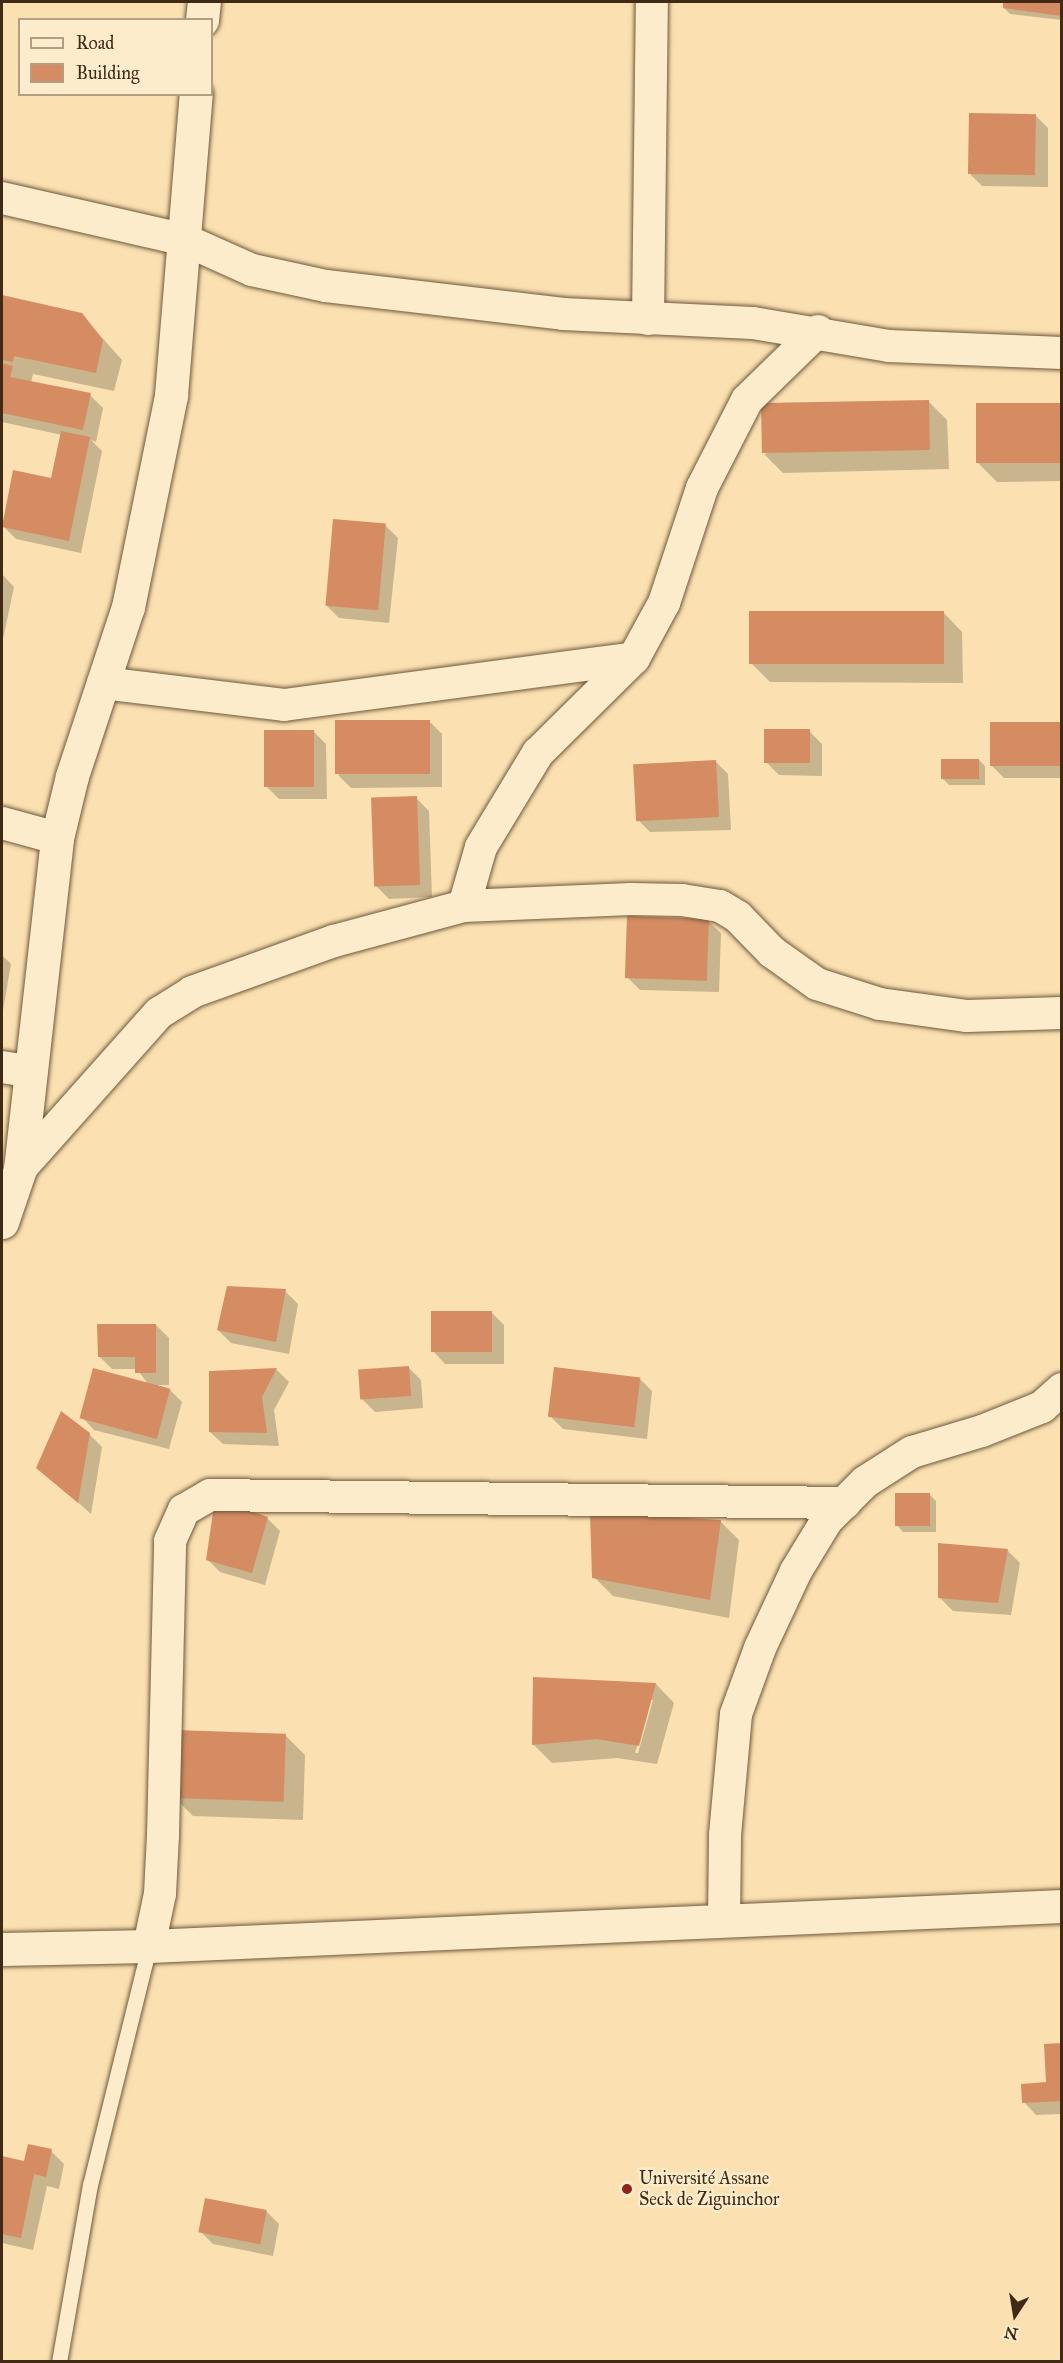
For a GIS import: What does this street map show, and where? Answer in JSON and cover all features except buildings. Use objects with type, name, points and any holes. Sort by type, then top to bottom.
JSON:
[{"type":"street","points":[[202,18],[204,2]]},
{"type":"street","points":[[648,319],[652,2]]},
{"type":"street","points":[[2,1222],[20,1169],[17,1070],[57,838],[128,607],[171,395],[196,96]]},
{"type":"street","points":[[2,198],[185,240],[252,270],[326,286],[563,314],[753,323],[818,331],[889,346],[1062,353]]},
{"type":"street","points":[[464,906],[481,847],[538,753],[634,658],[664,603],[702,488],[724,439],[747,399],[818,331]]},
{"type":"street","points":[[103,683],[284,705],[634,658]]},
{"type":"street","points":[[2,823],[57,838]]},
{"type":"street","points":[[20,1169],[159,1013],[192,992],[334,941],[464,906],[631,899],[682,900],[720,906],[738,917],[772,952],[816,984],[880,1004],[967,1016],[1062,1013]]},
{"type":"street","points":[[724,1921],[725,1835],[736,1714],[760,1648],[796,1571],[827,1520],[865,1482],[912,1452],[982,1431],[1042,1407],[1062,1389]]},
{"type":"street","points":[[149,1946],[159,1894],[163,1835],[170,1541],[184,1510],[210,1495],[845,1503]]},
{"type":"street","points":[[2,1949],[149,1946],[1062,1906]]},
{"type":"lane","points":[[59,2361],[90,2185],[149,1946]]},
{"type":"place","name":"Université Assane Seck de Ziguinchor","points":[[627,2189]]}]
